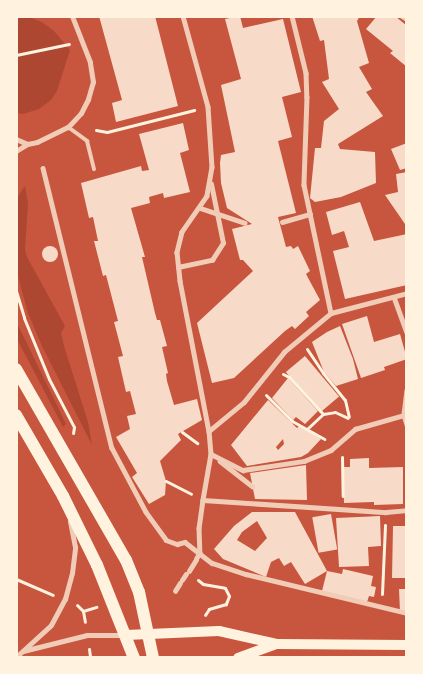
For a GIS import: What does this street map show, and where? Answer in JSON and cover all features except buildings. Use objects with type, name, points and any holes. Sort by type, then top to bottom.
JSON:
[{"type":"main road","points":[[16,369],[107,522],[126,560],[139,592],[153,658]]},
{"type":"main road","points":[[16,415],[63,496],[97,565],[134,658]]},
{"type":"main road","points":[[126,635],[218,631],[277,644],[407,645]]},
{"type":"main road","points":[[238,658],[277,644]]},
{"type":"street","points":[[16,152],[27,144],[37,142],[68,127],[84,106],[92,82],[90,62],[72,16]]},
{"type":"street","points":[[178,267],[212,260],[223,243],[211,183],[211,135],[208,107],[183,16]]},
{"type":"street","points":[[292,16],[306,73],[304,186],[331,313]]},
{"type":"street","points":[[402,16],[407,19]]},
{"type":"street","points":[[16,139],[27,144]]},
{"type":"street","points":[[43,168],[112,448],[146,512],[166,540],[177,544],[185,542],[198,557],[206,558],[212,563],[279,583],[407,613]]},
{"type":"street","points":[[175,591],[198,557],[203,500],[211,454],[209,431],[192,351],[176,252],[179,240],[207,196],[211,183]]},
{"type":"street","points":[[200,208],[245,223]]},
{"type":"street","points":[[282,222],[310,214]]},
{"type":"street","points":[[209,431],[244,402],[284,352],[331,313],[407,293]]},
{"type":"street","points":[[394,297],[407,332]]},
{"type":"street","points":[[407,390],[404,415],[407,425]]},
{"type":"street","points":[[211,454],[243,470],[304,461],[338,446],[355,429],[404,415]]},
{"type":"street","points":[[211,454],[252,486]]},
{"type":"street","points":[[16,656],[51,625],[65,599],[72,573],[75,547],[63,496]]},
{"type":"street","points":[[203,500],[343,510],[386,512],[407,510]]},
{"type":"street","points":[[20,652],[87,635],[126,635]]},
{"type":"lane","points":[[68,127],[87,141],[94,169]]},
{"type":"path","points":[[16,55],[62,46],[81,39]]},
{"type":"path","points":[[68,127],[107,132],[208,107]]},
{"type":"path","points":[[16,291],[24,318],[49,379],[74,427]]},
{"type":"path","points":[[299,340],[345,400],[355,429]]},
{"type":"path","points":[[274,365],[289,377],[323,414]]},
{"type":"path","points":[[256,386],[291,420],[342,449],[343,510]]},
{"type":"path","points":[[308,429],[323,414],[335,412],[350,418]]},
{"type":"path","points":[[166,481],[203,500]]},
{"type":"path","points":[[383,576],[386,512]]},
{"type":"path","points":[[206,558],[197,571],[197,578],[203,584],[225,588],[229,596],[226,604],[209,609],[206,615]]},
{"type":"path","points":[[16,579],[56,596]]},
{"type":"path","points":[[75,603],[83,611],[85,625]]},
{"type":"path","points":[[83,611],[96,606]]},
{"type":"shaded area","points":[[16,16],[26,16],[42,22],[54,31],[70,50],[57,91],[51,100],[39,109],[23,114],[16,113]]},
{"type":"shaded area","points":[[25,186],[28,203],[25,250],[65,326],[61,333],[88,422],[92,445],[42,346],[28,313],[17,273],[16,199]]},
{"type":"shaded area","points":[[16,321],[66,424],[63,427],[16,337]]}]
